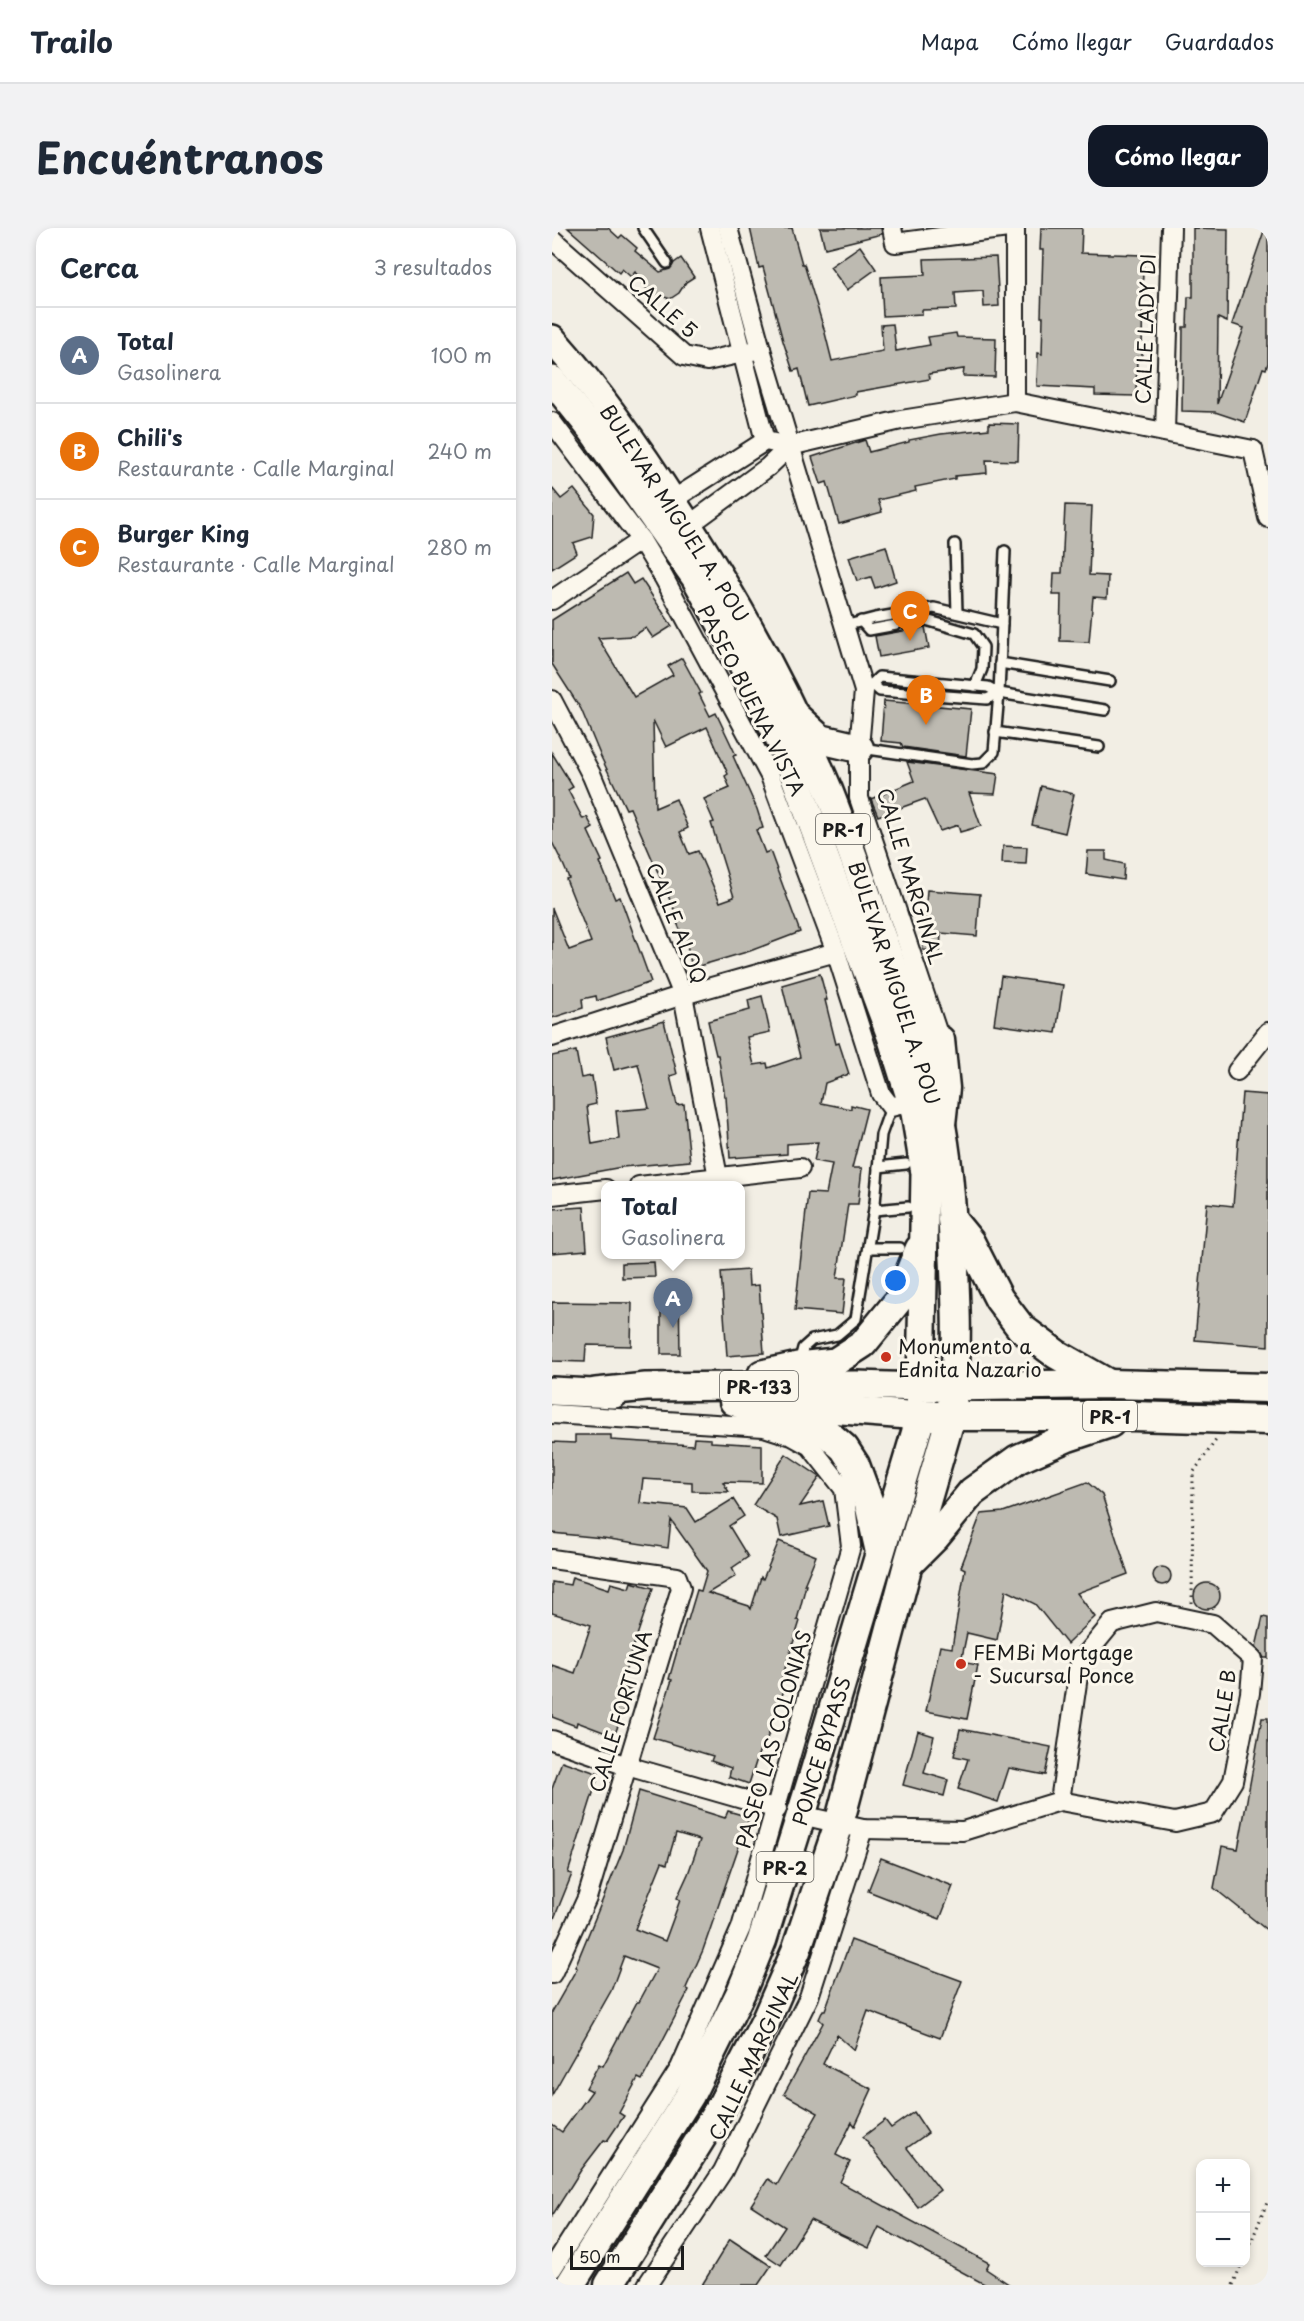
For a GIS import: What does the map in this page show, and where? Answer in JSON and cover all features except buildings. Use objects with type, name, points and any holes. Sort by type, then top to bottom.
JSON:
[{"type":"highway","points":[[795,716],[820,739],[859,748]]},
{"type":"highway","points":[[940,1040],[945,1088],[941,1124]]},
{"type":"highway","points":[[952,1220],[970,1242],[999,1299],[1021,1328],[1056,1354],[1109,1384]]},
{"type":"highway","name":"PR-1","points":[[921,1387],[1109,1384],[1268,1388]]},
{"type":"highway","name":"PONCE BYPASS","points":[[609,2285],[723,2103],[766,2020],[851,1826],[908,1564],[951,1416],[954,1386]]},
{"type":"highway","name":"PONCE BYPASS","points":[[570,2285],[690,2095],[741,1992],[762,1940],[789,1812],[880,1552],[921,1416],[921,1387]]},
{"type":"highway","points":[[734,1394],[760,1411],[820,1428],[844,1449],[855,1465],[869,1503],[880,1552]]},
{"type":"highway","name":"PR-1","points":[[921,1416],[1133,1416],[1268,1420]]},
{"type":"highway","points":[[908,1564],[936,1536],[972,1492],[1018,1459],[1068,1437],[1133,1416]]},
{"type":"main road","name":"BULEVAR MIGUEL A. POU","points":[[552,339],[585,376],[650,465],[662,507]]},
{"type":"main road","name":"BULEVAR MIGUEL A. POU","points":[[552,380],[592,430],[662,507],[679,533],[695,577],[736,651],[785,750],[891,1036],[901,1104],[925,1173],[921,1387]]},
{"type":"main road","name":"BULEVAR MIGUEL A. POU","points":[[679,533],[714,566],[757,640],[795,716],[840,820],[914,1029],[941,1124],[950,1177],[956,1310],[954,1386]]},
{"type":"main road","points":[[734,1394],[764,1373],[835,1362],[863,1344],[898,1301],[925,1234]]},
{"type":"main road","name":"PR-133","points":[[552,1391],[596,1392],[645,1398],[856,1385],[921,1387]]},
{"type":"main road","name":"PR-133","points":[[734,1394],[921,1416]]},
{"type":"street","points":[[710,228],[752,351]]},
{"type":"street","points":[[728,228],[752,351],[765,441]]},
{"type":"street","points":[[892,228],[895,243],[1008,228]]},
{"type":"street","points":[[1015,228],[1015,402]]},
{"type":"street","name":"CALLE LADY DI","points":[[1165,432],[1171,228]]},
{"type":"street","name":"CALLE 5","points":[[552,239],[684,356],[707,362],[752,351]]},
{"type":"street","name":"CALLE MARGINAL","points":[[752,351],[790,446],[853,624],[867,685],[864,691],[859,748],[859,798],[940,1040]]},
{"type":"street","points":[[662,507],[765,441],[790,446],[901,420],[1015,402],[1253,450]]},
{"type":"street","name":"PASEO BUENA VISTA","points":[[552,422],[641,540],[664,578],[770,776],[836,952],[880,1094],[901,1104]]},
{"type":"street","points":[[1253,450],[1268,438]]},
{"type":"street","points":[[679,533],[768,467],[790,446]]},
{"type":"street","points":[[1253,450],[1268,519]]},
{"type":"street","points":[[552,600],[641,540]]},
{"type":"street","name":"CALLE ALOQ","points":[[552,700],[592,776],[683,995],[718,1177]]},
{"type":"street","points":[[552,1037],[683,995],[836,952]]},
{"type":"street","points":[[1237,1071],[1268,1032]]},
{"type":"street","points":[[678,1181],[800,1168]]},
{"type":"street","points":[[552,1195],[601,1190]]},
{"type":"street","name":"PASEO LAS COLONIAS","points":[[552,1414],[764,1427],[777,1430],[810,1446],[844,1489],[851,1546],[789,1812],[680,2068],[552,2269]]},
{"type":"street","name":"CALLE FORTUNA","points":[[552,1559],[677,1577],[681,1588],[587,1898],[552,1974]]},
{"type":"street","name":"CALLE B","points":[[552,1740],[627,1766],[789,1812],[851,1826],[963,1831],[1060,1801],[1175,1822],[1213,1813],[1233,1780],[1250,1694],[1253,1659],[1213,1624],[1156,1612],[1112,1623],[1080,1662],[1060,1801]]},
{"type":"street","name":"CALLE MARGINAL","points":[[647,2285],[723,2171],[809,1997],[851,1826]]},
{"type":"lane","points":[[642,228],[667,263]]},
{"type":"lane","points":[[956,544],[957,614]]},
{"type":"lane","points":[[859,748],[972,765],[983,764],[993,752],[999,693],[1005,551]]},
{"type":"lane","points":[[853,624],[934,608],[1002,624]]},
{"type":"lane","points":[[853,624],[869,630],[926,621],[974,634],[983,647],[982,669],[975,686]]},
{"type":"lane","points":[[1000,663],[1110,681]]},
{"type":"lane","points":[[999,693],[987,699],[880,692],[867,685],[879,677],[988,687],[999,693],[1105,710]]},
{"type":"lane","points":[[995,732],[1099,747]]},
{"type":"lane","points":[[798,1366],[803,1348],[812,1341],[837,1335],[856,1319],[874,1210],[880,1135],[901,1104]]},
{"type":"lane","points":[[878,1167],[906,1164]]},
{"type":"lane","points":[[874,1210],[908,1207]]},
{"type":"lane","points":[[868,1248],[900,1248]]},
{"type":"path","points":[[1192,1620],[1193,1473],[1231,1419]]},
{"type":"path","points":[[1250,2242],[1268,2200]]},
{"type":"path","points":[[1233,2285],[1240,2267]]},
{"type":"place","name":"Burger King","points":[[910,641]]},
{"type":"place","name":"Chili's","points":[[926,725]]},
{"type":"place","name":"Total","points":[[673,1328]]},
{"type":"place","name":"Monumento a Ednita Nazario","points":[[886,1357]]},
{"type":"place","name":"FEMBi Mortgage - Sucursal Ponce","points":[[961,1664]]}]
